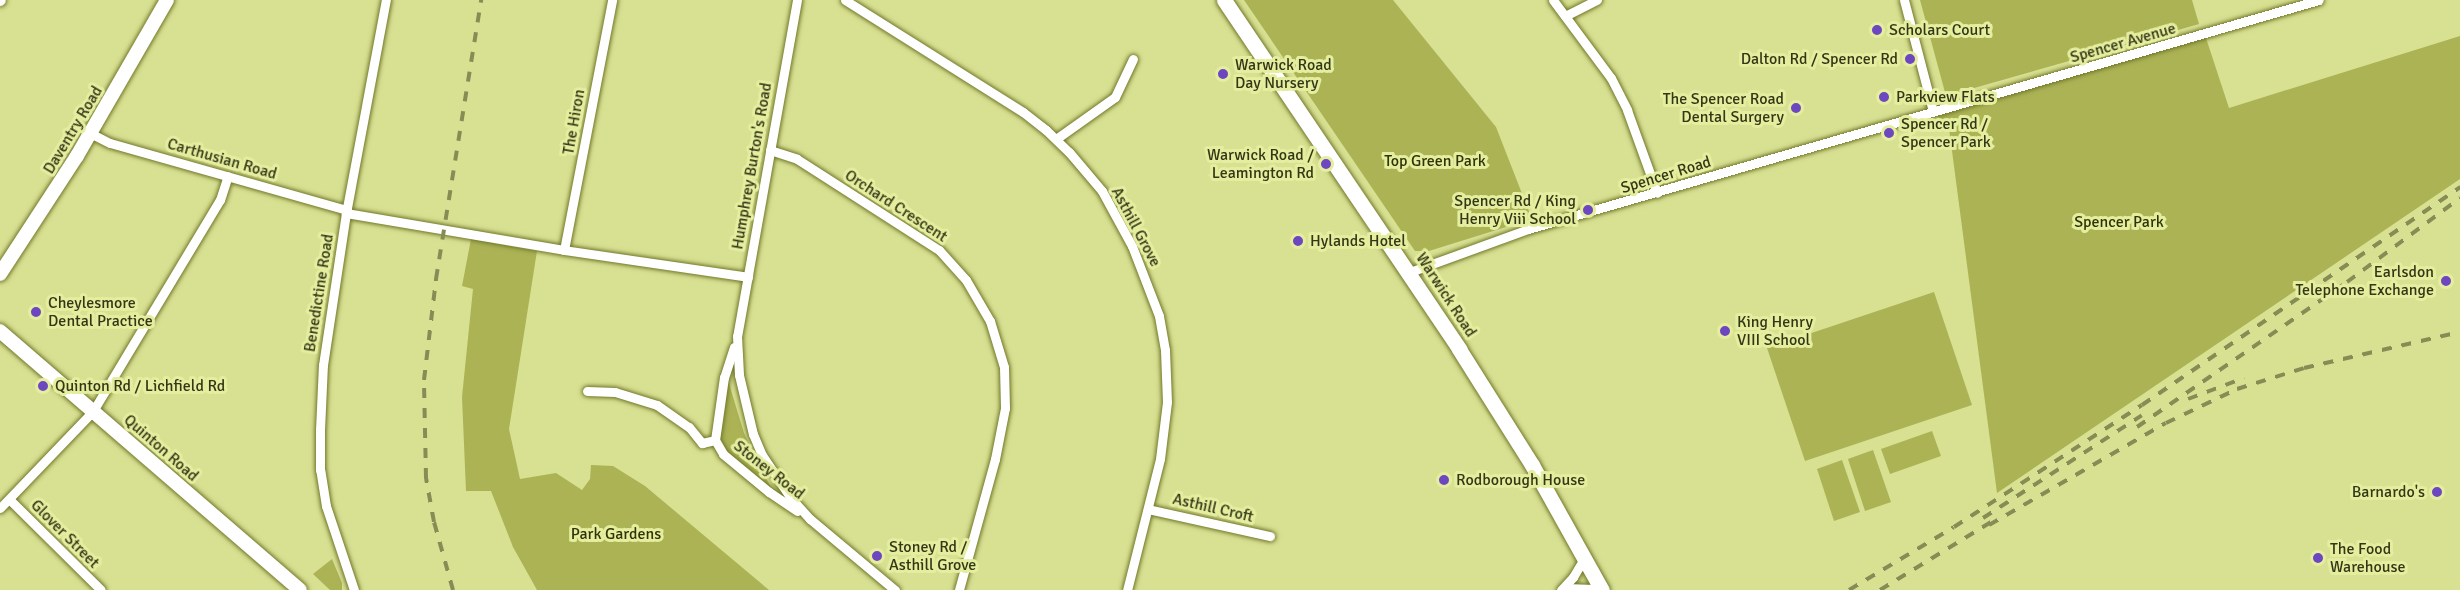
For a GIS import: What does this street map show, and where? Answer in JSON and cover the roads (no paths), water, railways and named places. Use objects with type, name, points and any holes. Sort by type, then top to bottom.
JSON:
[{"type":"main road","name":"Warwick Road","points":[[1224,0],[1410,272],[1532,465],[1602,590]]},
{"type":"street","name":"Daventry Road","points":[[0,274],[90,133],[167,0]]},
{"type":"street","name":"Benedictine Road","points":[[354,590],[326,506],[319,447],[323,365],[346,211],[386,0]]},
{"type":"street","name":"The Hiron","points":[[564,250],[612,0]]},
{"type":"street","name":"Humphrey Burton's Road","points":[[715,440],[724,377],[737,336],[797,0]]},
{"type":"street","name":"Asthill Grove","points":[[845,0],[1023,112],[1056,139],[1088,173],[1114,210],[1145,276],[1159,316],[1166,368],[1166,420],[1148,509],[1127,590]]},
{"type":"street","points":[[1553,0],[1611,78],[1627,110],[1657,193]]},
{"type":"street","points":[[1565,16],[1597,0]]},
{"type":"street","points":[[1904,0],[1933,111]]},
{"type":"street","name":"Spencer Avenue","points":[[1933,111],[2168,46],[2319,0]]},
{"type":"street","points":[[1056,139],[1115,97],[1133,59]]},
{"type":"street","name":"Spencer Road","points":[[1410,272],[1528,230],[1933,111]]},
{"type":"street","name":"Carthusian Road","points":[[90,133],[110,143],[346,211]]},
{"type":"street","name":"Orchard Crescent","points":[[770,150],[797,159],[939,250],[966,280],[990,321],[1004,366],[1005,408],[995,459],[959,590]]},
{"type":"street","points":[[0,508],[93,411],[220,200],[228,176]]},
{"type":"street","points":[[346,211],[564,250],[748,277]]},
{"type":"street","name":"Quinton Road","points":[[0,331],[300,590]]},
{"type":"street","name":"Humphrey Burton's Road","points":[[737,336],[739,375],[748,420]]},
{"type":"street","points":[[587,391],[615,392],[657,405],[689,427],[702,443],[715,440]]},
{"type":"street","name":"Stoney Road","points":[[748,420],[762,455],[776,478],[810,519]]},
{"type":"street","name":"Stoney Road","points":[[715,440],[723,454],[750,477],[810,519],[895,590]]},
{"type":"street","name":"Glover Street","points":[[9,499],[101,590]]},
{"type":"street","name":"Asthill Croft","points":[[1148,509],[1270,536]]},
{"type":"street","points":[[1563,589],[1584,559]]},
{"type":"street","points":[[1563,589],[1602,590]]},
{"type":"railway","points":[[453,590],[434,522],[426,478],[424,380],[436,279],[481,0]]},
{"type":"railway","points":[[1849,590],[1954,527],[2142,405],[2460,187]]},
{"type":"railway","points":[[2137,427],[2347,282],[2460,198]]},
{"type":"railway","points":[[1989,525],[2166,423],[2237,389],[2304,368],[2460,332]]},
{"type":"railway","points":[[2188,399],[2244,378]]},
{"type":"railway","points":[[1983,518],[2142,415]]},
{"type":"railway","points":[[1880,590],[1996,519]]},
{"type":"place","name":"Scholars Court","points":[[1877,30]]},
{"type":"place","name":"Dalton Rd / Spencer Rd","points":[[1910,59]]},
{"type":"place","name":"Warwick Road Day Nursery","points":[[1223,74]]},
{"type":"place","name":"Parkview Flats","points":[[1884,97]]},
{"type":"place","name":"The Spencer Road Dental Surgery","points":[[1796,108]]},
{"type":"place","name":"Spencer Rd / Spencer Park","points":[[1889,133]]},
{"type":"place","name":"Warwick Road / Leamington Rd","points":[[1326,164]]},
{"type":"place","name":"Spencer Rd / King Henry Viii School","points":[[1588,210]]},
{"type":"place","name":"Hylands Hotel","points":[[1298,241]]},
{"type":"place","name":"Earlsdon Telephone Exchange","points":[[2446,281]]},
{"type":"place","name":"Cheylesmore Dental Practice","points":[[36,312]]},
{"type":"place","name":"King Henry VIII School","points":[[1725,331]]},
{"type":"place","name":"Quinton Rd / Lichfield Rd","points":[[43,386]]},
{"type":"place","name":"Rodborough House","points":[[1444,480]]},
{"type":"place","name":"Barnardo's","points":[[2437,492]]},
{"type":"place","name":"Stoney Rd / Asthill Grove","points":[[877,556]]},
{"type":"place","name":"The Food Warehouse","points":[[2318,558]]},
{"type":"park label","name":"Top Green Park","points":[[1435,161]]},
{"type":"park label","name":"Spencer Park","points":[[2119,222]]},
{"type":"park label","name":"Park Gardens","points":[[616,534]]}]
